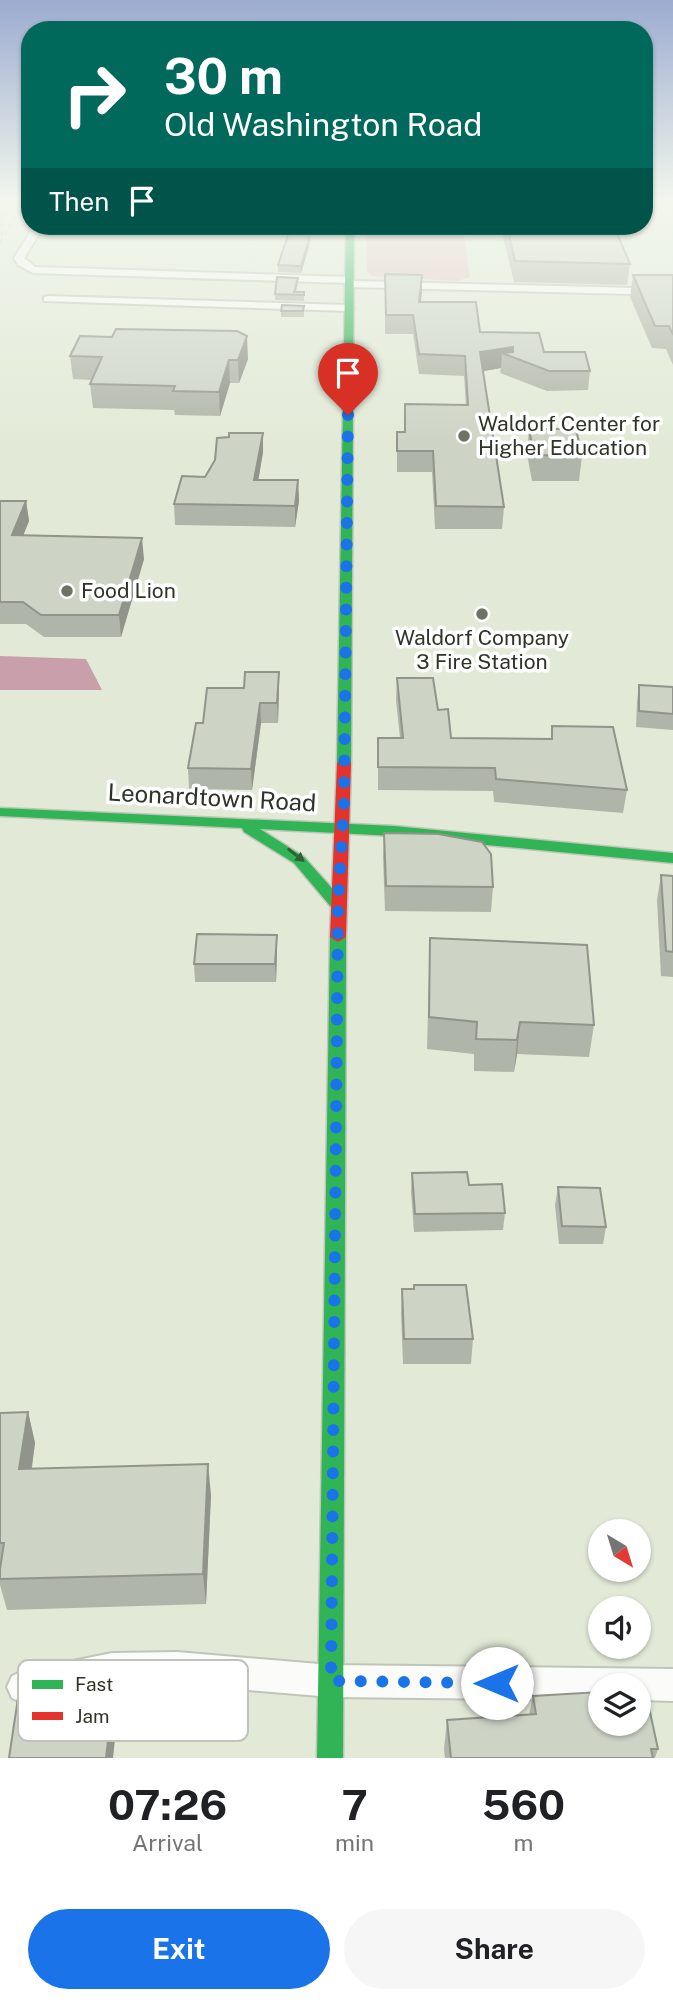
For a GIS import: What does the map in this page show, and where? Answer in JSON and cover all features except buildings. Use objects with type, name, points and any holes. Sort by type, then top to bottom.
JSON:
[{"type":"main road","points":[[330,1758],[338,904],[343,828],[350,282]]},
{"type":"main road","name":"Leonardtown Road","points":[[0,812],[343,828],[673,858]]},
{"type":"main road","points":[[240,824],[287,848],[309,865],[338,904]]},
{"type":"street","points":[[325,281],[673,292]]},
{"type":"street","points":[[48,299],[349,307]]},
{"type":"street","points":[[248,1675],[331,1681],[673,1685]]},
{"type":"shaded area","points":[[0,656],[86,659],[102,690],[0,690]]},
{"type":"traffic: fast","points":[[344,763],[349,281]]},
{"type":"traffic: fast","points":[[0,812],[394,831],[673,858]]},
{"type":"traffic: fast","points":[[249,829],[299,860],[338,904]]},
{"type":"traffic: fast","points":[[330,1758],[338,937]]},
{"type":"traffic: jam","points":[[338,937],[344,763]]},
{"type":"place","name":"Waldorf Center for Higher Education","points":[[464,436]]},
{"type":"place","name":"Food Lion","points":[[67,591]]},
{"type":"place","name":"Waldorf Company 3 Fire Station","points":[[482,614]]},
{"type":"route","points":[[348,415],[344,801],[338,904],[331,1681],[497,1683]]}]
